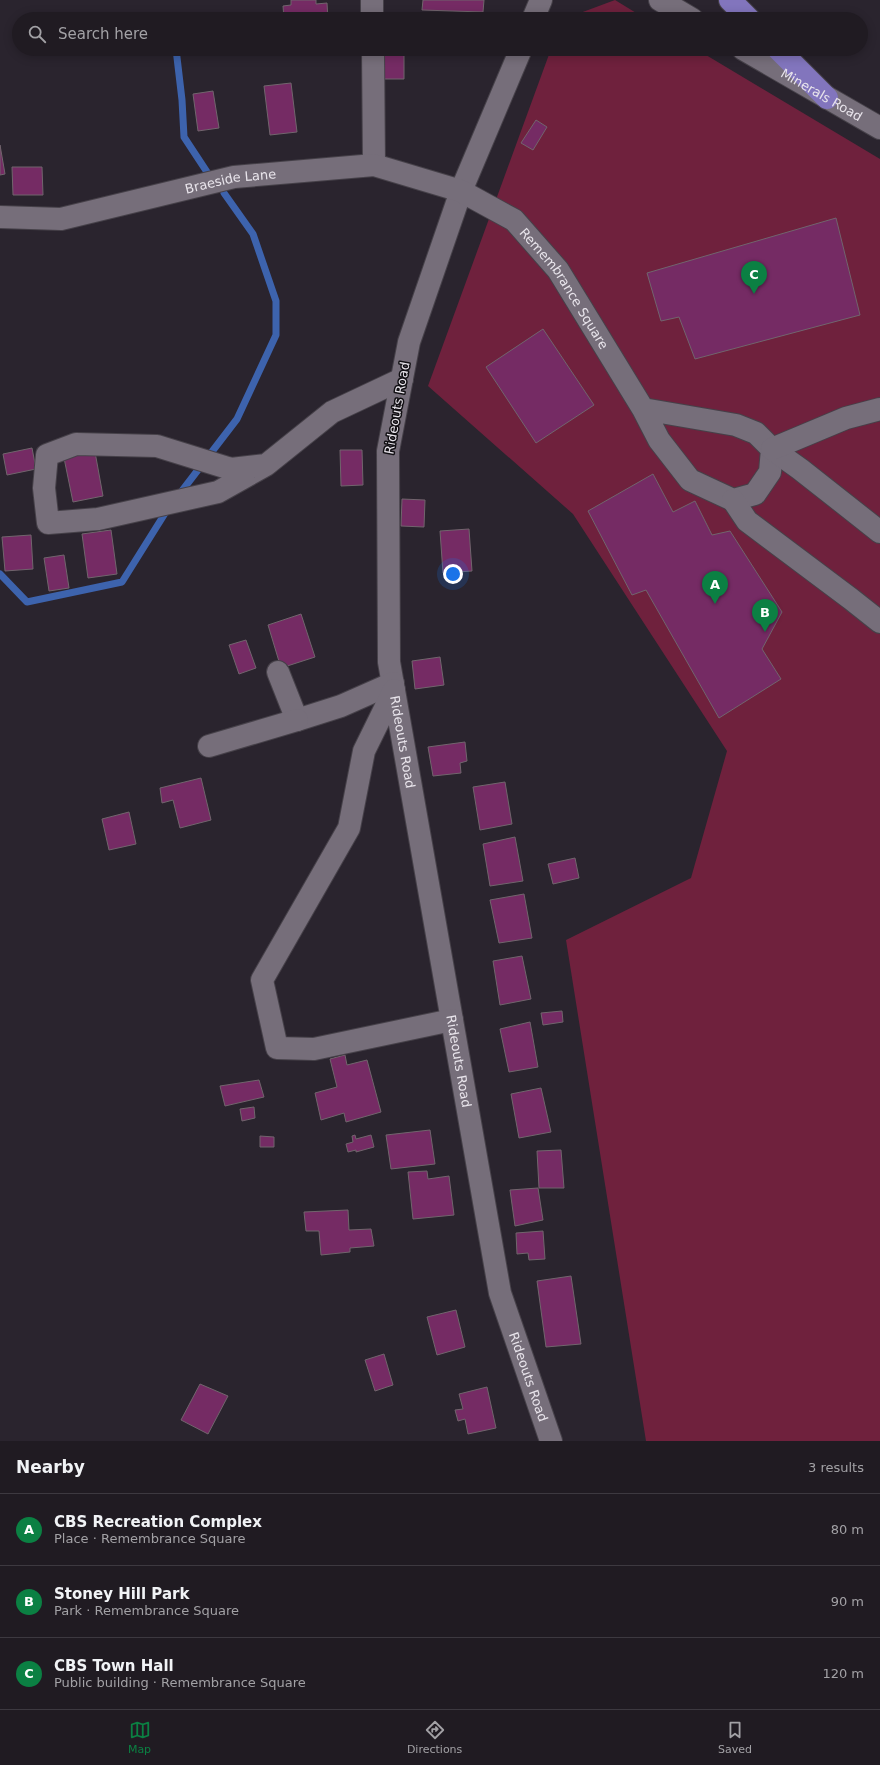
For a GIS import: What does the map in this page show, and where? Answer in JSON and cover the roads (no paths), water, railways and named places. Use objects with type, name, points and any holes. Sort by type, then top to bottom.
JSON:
[{"type":"main road","points":[[730,0],[742,12]]},
{"type":"main road","points":[[785,56],[827,98]]},
{"type":"street","points":[[372,0],[372,12]]},
{"type":"street","points":[[536,12],[541,0]]},
{"type":"street","points":[[660,0],[680,12]]},
{"type":"street","points":[[372,56],[374,165]]},
{"type":"street","name":"Rideouts Road","points":[[518,56],[462,191],[409,342],[388,451],[390,662],[500,1293],[551,1441]]},
{"type":"street","name":"Minerals Road","points":[[755,56],[880,128]]},
{"type":"street","name":"Braeside Lane","points":[[0,217],[61,218],[234,177],[374,165],[462,191]]},
{"type":"street","name":"Remembrance Square","points":[[462,191],[514,220],[558,270],[643,409],[659,440],[690,480],[733,500]]},
{"type":"street","points":[[266,465],[231,469],[157,446],[76,444],[47,455],[44,488],[48,523],[98,519],[218,492],[266,465],[332,412],[402,379]]},
{"type":"street","points":[[643,409],[736,425],[756,433],[772,449],[800,469],[880,532]]},
{"type":"street","points":[[772,449],[846,418],[880,409]]},
{"type":"street","points":[[772,449],[770,472],[755,494],[733,500],[747,521],[851,598],[880,622]]},
{"type":"street","points":[[278,672],[297,720]]},
{"type":"street","points":[[209,746],[341,706],[394,687]]},
{"type":"street","points":[[394,687],[364,750],[349,828],[262,980],[277,1048],[314,1049],[452,1020]]},
{"type":"waterway","points":[[177,56],[182,100],[184,137],[207,172]]},
{"type":"waterway","points":[[178,496],[237,419],[276,335],[276,301],[253,234],[224,193]]},
{"type":"waterway","points":[[0,574],[27,602],[122,582],[169,507]]},
{"type":"place","name":"CBS Town Hall","points":[[754,294]]},
{"type":"place","name":"CBS Recreation Complex","points":[[715,604]]},
{"type":"place","name":"Stoney Hill Park","points":[[765,632]]}]
